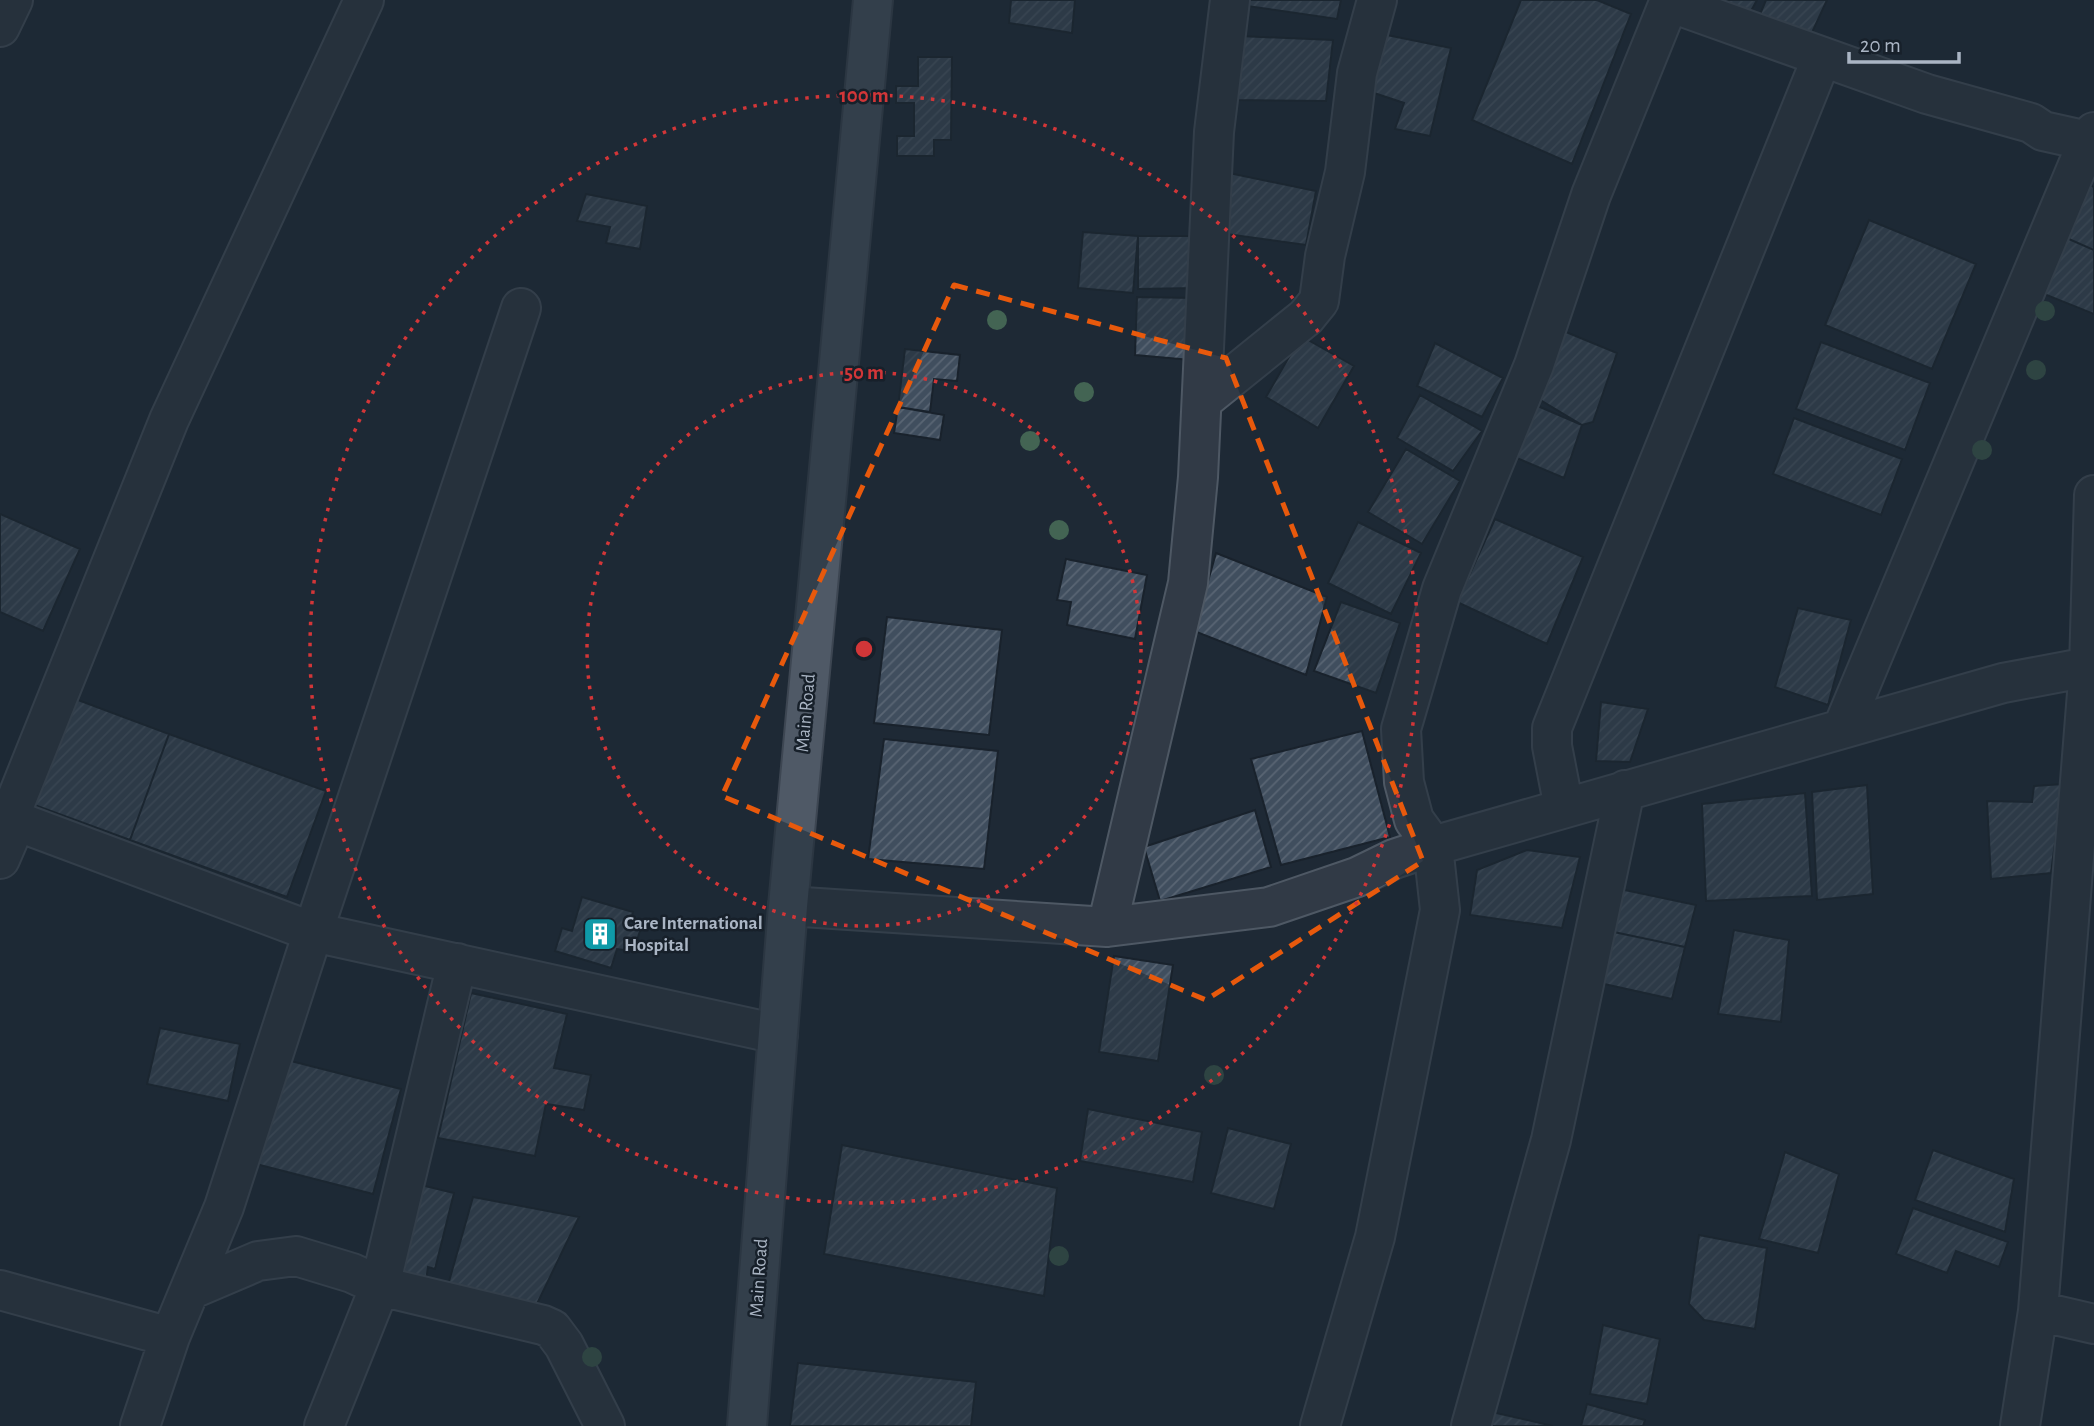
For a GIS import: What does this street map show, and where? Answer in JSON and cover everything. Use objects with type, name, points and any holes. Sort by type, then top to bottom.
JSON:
[{"type":"main road","name":"Main Road","points":[[747,1426],[788,906],[873,0]]},
{"type":"street","points":[[0,27],[13,0]]},
{"type":"street","points":[[0,859],[8,819],[169,420],[364,0]]},
{"type":"street","points":[[1107,927],[1188,583],[1198,477],[1214,132],[1230,0]]},
{"type":"street","points":[[1202,401],[1306,317],[1319,301],[1325,256],[1345,172],[1357,73],[1377,0]]},
{"type":"street","points":[[1320,1426],[1375,1237],[1440,909],[1433,846],[1413,820],[1404,782],[1401,729],[1442,589],[1534,365],[1591,195],[1669,1],[1927,94],[2031,123],[2043,131],[2091,136],[1843,727]]},
{"type":"street","points":[[1564,808],[1552,746],[1552,728],[1822,57]]},
{"type":"street","points":[[140,1426],[170,1337],[224,1207],[521,308]]},
{"type":"street","points":[[2020,1426],[2038,1311],[2091,667],[2094,495]]},
{"type":"street","points":[[788,906],[1107,927],[1269,907],[1357,877],[1394,859],[1433,846],[2003,683],[2091,667]]},
{"type":"street","points":[[1471,1426],[1551,1140],[1625,790]]},
{"type":"street","points":[[8,819],[313,932],[778,1034]]},
{"type":"street","points":[[324,1426],[380,1286],[457,963]]},
{"type":"street","points":[[190,1290],[258,1261],[296,1256],[352,1273],[380,1286],[552,1329],[564,1345],[605,1426]]},
{"type":"street","points":[[0,1290],[170,1337]]},
{"type":"street","points":[[2038,1311],[2094,1324]]},
{"type":"highlighted area","points":[[954,285],[1226,358],[1423,861],[1206,1000],[722,796]]},
{"type":"building","points":[[1011,0],[1075,0],[1072,33],[1009,23]]},
{"type":"building","points":[[1248,0],[1341,0],[1337,19],[1247,6]]},
{"type":"building","points":[[1521,0],[1597,0],[1631,14],[1572,164],[1472,120]]},
{"type":"building","points":[[1691,0],[1757,0],[1744,24]]},
{"type":"building","points":[[1766,0],[1827,0],[1809,39],[1758,19]]},
{"type":"building","points":[[1377,33],[1451,48],[1430,136],[1395,129],[1404,103],[1362,89]]},
{"type":"building","points":[[1240,36],[1333,40],[1326,101],[1233,100]]},
{"type":"building","points":[[918,57],[952,57],[951,140],[934,140],[934,156],[897,156],[897,136],[914,136],[914,103],[896,103],[896,86],[918,86]]},
{"type":"building","points":[[1229,173],[1316,191],[1306,245],[1219,233]]},
{"type":"building","points":[[2087,184],[2094,187],[2094,250],[2062,236]]},
{"type":"building","points":[[586,194],[647,206],[640,249],[606,243],[610,227],[577,221]]},
{"type":"building","points":[[1869,220],[1976,264],[1932,369],[1825,325]]},
{"type":"building","points":[[1083,232],[1138,236],[1133,293],[1078,288]]},
{"type":"building","points":[[1138,236],[1196,236],[1196,288],[1138,289]]},
{"type":"building","points":[[2062,236],[2094,250],[2094,314],[2039,292]]},
{"type":"building","points":[[1137,297],[1195,298],[1191,360],[1135,355]]},
{"type":"building","points":[[1566,332],[1617,353],[1593,422],[1582,425],[1537,398]]},
{"type":"building","points":[[1301,336],[1354,366],[1318,428],[1266,397]]},
{"type":"building","points":[[1821,342],[1930,383],[1905,450],[1796,409]]},
{"type":"building","points":[[1435,343],[1503,378],[1482,417],[1417,386]]},
{"type":"building","points":[[905,349],[960,355],[957,381],[934,379],[930,412],[898,407]]},
{"type":"building","points":[[1420,395],[1482,431],[1453,471],[1397,438]]},
{"type":"building","points":[[1533,404],[1582,425],[1564,478],[1512,456]]},
{"type":"building","points":[[898,407],[944,415],[940,440],[894,433]]},
{"type":"building","points":[[1794,418],[1902,459],[1881,515],[1773,474]]},
{"type":"building","points":[[1406,449],[1460,481],[1422,544],[1368,512]]},
{"type":"building","points":[[0,514],[80,549],[43,631],[0,612]]},
{"type":"building","points":[[1495,519],[1583,557],[1547,644],[1457,602]]},
{"type":"building","points":[[1358,522],[1421,553],[1391,614],[1328,583]]},
{"type":"building","points":[[1216,553],[1327,597],[1306,675],[1194,631]]},
{"type":"building","points":[[1066,559],[1147,575],[1135,639],[1067,625],[1071,602],[1057,600]]},
{"type":"building","points":[[1341,602],[1400,623],[1376,693],[1314,671]]},
{"type":"building","points":[[1798,608],[1851,620],[1828,705],[1775,687]]},
{"type":"building","points":[[887,617],[1002,630],[989,735],[874,723]]},
{"type":"building","points":[[70,697],[169,734],[130,840],[29,803]]},
{"type":"building","points":[[1601,702],[1648,709],[1630,762],[1596,761]]},
{"type":"building","points":[[1362,731],[1390,837],[1281,865],[1251,759]]},
{"type":"building","points":[[169,734],[326,791],[287,897],[130,840]]},
{"type":"building","points":[[884,739],[998,751],[984,869],[868,859]]},
{"type":"building","points":[[2063,784],[2051,873],[1991,879],[1987,801],[2032,802],[2034,786]]},
{"type":"building","points":[[1867,785],[1873,894],[1817,900],[1812,792]]},
{"type":"building","points":[[1805,793],[1812,896],[1706,901],[1702,804]]},
{"type":"building","points":[[1255,810],[1271,867],[1160,901],[1144,847]]},
{"type":"building","points":[[1527,850],[1580,857],[1562,928],[1470,915],[1477,870]]},
{"type":"building","points":[[1620,889],[1696,905],[1685,947],[1609,931]]},
{"type":"building","name":"Care International Hospital","points":[[582,897],[633,912],[630,925],[641,928],[637,940],[630,938],[624,950],[617,949],[611,968],[555,951],[562,928],[572,931]]},
{"type":"building","points":[[1734,930],[1789,940],[1781,1022],[1718,1014]]},
{"type":"building","points":[[1609,931],[1685,947],[1672,999],[1595,982]]},
{"type":"building","points":[[1114,956],[1173,965],[1158,1061],[1099,1052]]},
{"type":"building","points":[[471,993],[567,1014],[554,1068],[591,1075],[584,1110],[546,1104],[535,1156],[438,1138]]},
{"type":"building","points":[[160,1028],[240,1044],[228,1101],[147,1084]]},
{"type":"building","points":[[287,1060],[401,1089],[373,1194],[256,1164]]},
{"type":"building","points":[[1088,1109],[1202,1132],[1193,1182],[1080,1161]]},
{"type":"building","points":[[1228,1128],[1291,1144],[1274,1209],[1211,1193]]},
{"type":"building","points":[[842,1145],[1057,1188],[1044,1296],[824,1254]]},
{"type":"building","points":[[1933,1150],[2014,1179],[2005,1232],[1915,1200]]},
{"type":"building","points":[[1785,1152],[1839,1174],[1818,1253],[1759,1239]]},
{"type":"building","points":[[421,1185],[454,1193],[435,1269],[428,1267],[426,1281],[403,1275]]},
{"type":"building","points":[[473,1197],[579,1217],[535,1308],[448,1285]]},
{"type":"building","points":[[1913,1208],[2008,1242],[1999,1267],[1956,1251],[1947,1273],[1896,1254]]},
{"type":"building","points":[[1699,1235],[1767,1248],[1755,1329],[1704,1320],[1689,1304]]},
{"type":"building","points":[[1603,1325],[1660,1339],[1647,1404],[1590,1394]]},
{"type":"building","points":[[798,1363],[976,1382],[971,1426],[790,1426]]},
{"type":"building","points":[[1587,1404],[1645,1420],[1643,1426],[1581,1426]]},
{"type":"building","points":[[1492,1412],[1553,1426],[1489,1426]]},
{"type":"place","name":"Care International Hospital","points":[[600,934]]}]
